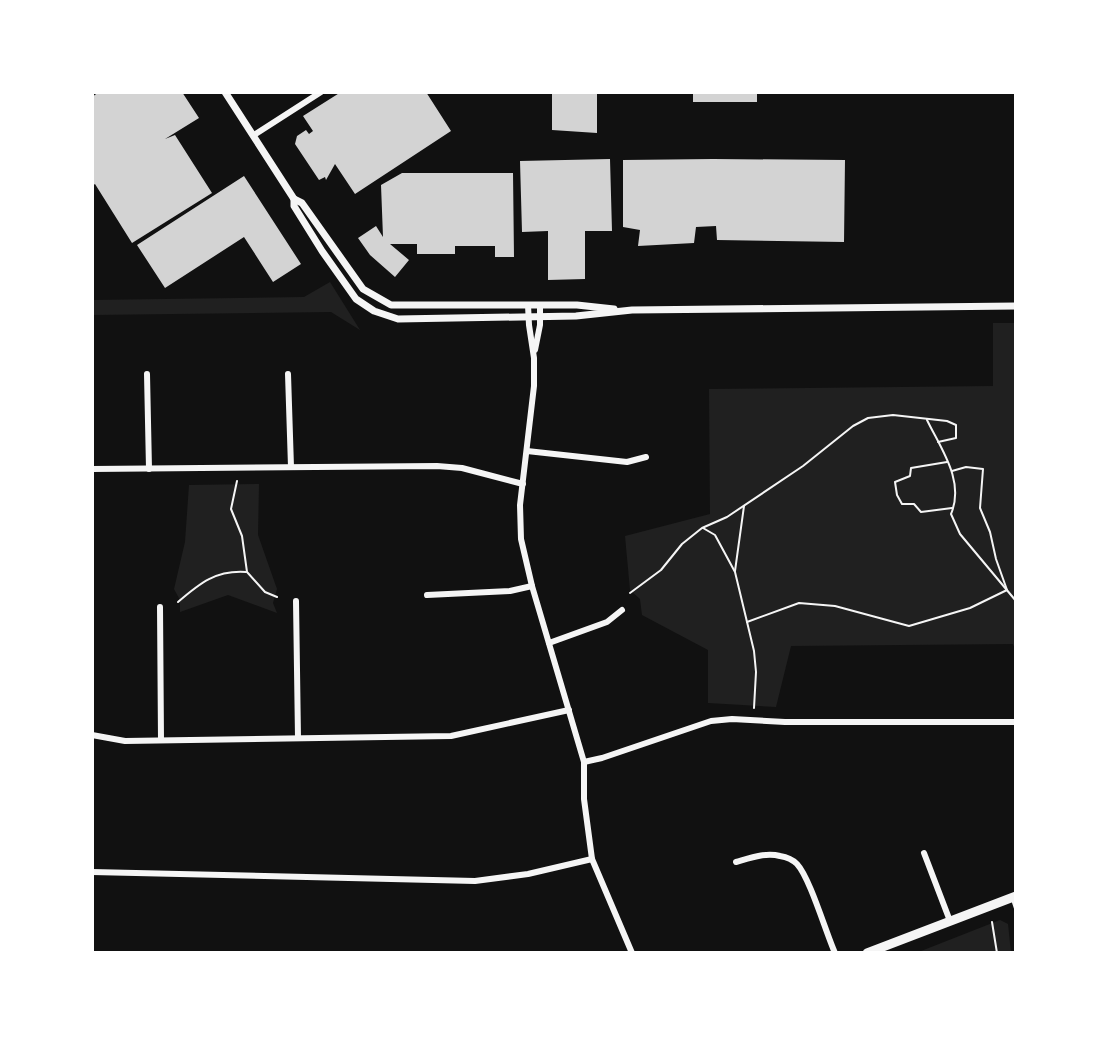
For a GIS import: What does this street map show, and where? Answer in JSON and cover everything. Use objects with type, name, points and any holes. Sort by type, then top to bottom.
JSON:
[{"type":"main road","points":[[867,953],[1014,897]]},
{"type":"street","points":[[225,92],[294,199],[302,203],[363,289],[391,305],[577,305],[632,310]]},
{"type":"street","points":[[254,135],[321,92]]},
{"type":"street","points":[[294,199],[294,206],[356,299],[374,311],[398,319],[576,316],[632,310],[1016,306]]},
{"type":"street","points":[[528,305],[534,358]]},
{"type":"street","points":[[540,305],[520,505],[521,539],[584,762],[592,859],[632,953]]},
{"type":"street","points":[[147,374],[149,469]]},
{"type":"street","points":[[288,374],[291,467]]},
{"type":"street","points":[[527,451],[627,462],[646,457]]},
{"type":"street","points":[[92,469],[448,466],[523,484]]},
{"type":"street","points":[[427,595],[510,591],[532,586]]},
{"type":"street","points":[[296,601],[298,738]]},
{"type":"street","points":[[160,607],[161,740]]},
{"type":"street","points":[[549,643],[607,622],[622,610]]},
{"type":"street","points":[[92,735],[125,741],[451,736],[569,710]]},
{"type":"street","points":[[584,762],[711,721],[1016,722]]},
{"type":"street","points":[[924,853],[950,921]]},
{"type":"street","points":[[736,862],[776,855],[798,865],[835,953]]},
{"type":"street","points":[[92,872],[475,881],[528,874],[592,859]]},
{"type":"lane","points":[[1014,897],[1016,910]]},
{"type":"path","points":[[630,593],[661,570],[682,544],[702,528],[727,517],[868,418],[893,415],[947,421],[956,425],[956,438],[938,442]]},
{"type":"path","points":[[927,419],[955,481],[955,504],[951,514],[960,534],[1016,601]]},
{"type":"path","points":[[948,462],[911,468],[910,476],[895,482],[902,504],[914,504],[921,512],[931,513],[953,508]]},
{"type":"path","points":[[952,471],[966,467],[983,469],[980,508],[1007,590]]},
{"type":"path","points":[[237,481],[231,509],[242,536],[247,572],[265,592],[277,597]]},
{"type":"path","points":[[735,572],[745,504]]},
{"type":"path","points":[[702,528],[715,535],[735,572],[754,651],[754,708]]},
{"type":"path","points":[[178,602],[204,580],[232,571],[247,572]]},
{"type":"path","points":[[747,622],[799,603],[835,606],[909,626],[970,608],[1007,590]]},
{"type":"path","points":[[992,922],[997,953]]},
{"type":"shaded area","points":[[330,282],[360,330],[331,312],[92,315],[92,300],[304,297]]},
{"type":"shaded area","points":[[993,323],[1016,323],[1016,652],[1013,644],[791,646],[776,707],[708,703],[708,650],[642,615],[640,599],[630,590],[625,536],[710,514],[709,389],[993,386]]},
{"type":"shaded area","points":[[259,484],[258,535],[277,589],[273,603],[277,613],[228,595],[180,612],[180,600],[174,589],[185,542],[189,485]]},
{"type":"shaded area","points":[[1000,920],[1008,924],[1011,953],[916,953]]},
{"type":"building","points":[[99,92],[182,92],[199,118],[165,139],[175,135],[212,193],[132,243],[95,184],[92,186],[92,97]]},
{"type":"building","points":[[341,92],[426,92],[451,131],[355,194],[335,164],[326,180],[325,177],[319,180],[295,144],[297,136],[306,130],[309,134],[313,131],[303,116]]},
{"type":"building","points":[[552,92],[597,92],[597,133],[552,130]]},
{"type":"building","points":[[693,92],[757,92],[757,102],[693,102]]},
{"type":"building","points":[[610,159],[612,231],[585,231],[585,279],[548,280],[548,231],[522,232],[520,161]]},
{"type":"building","points":[[623,160],[845,160],[844,242],[717,240],[716,226],[696,227],[694,243],[638,246],[640,230],[623,227]]},
{"type":"building","points":[[402,173],[513,173],[514,257],[495,257],[495,246],[455,246],[455,254],[417,254],[417,244],[390,244],[409,260],[395,277],[370,255],[358,238],[376,226],[383,237],[381,185]]},
{"type":"building","points":[[244,176],[301,264],[273,282],[244,237],[165,288],[137,245]]}]
